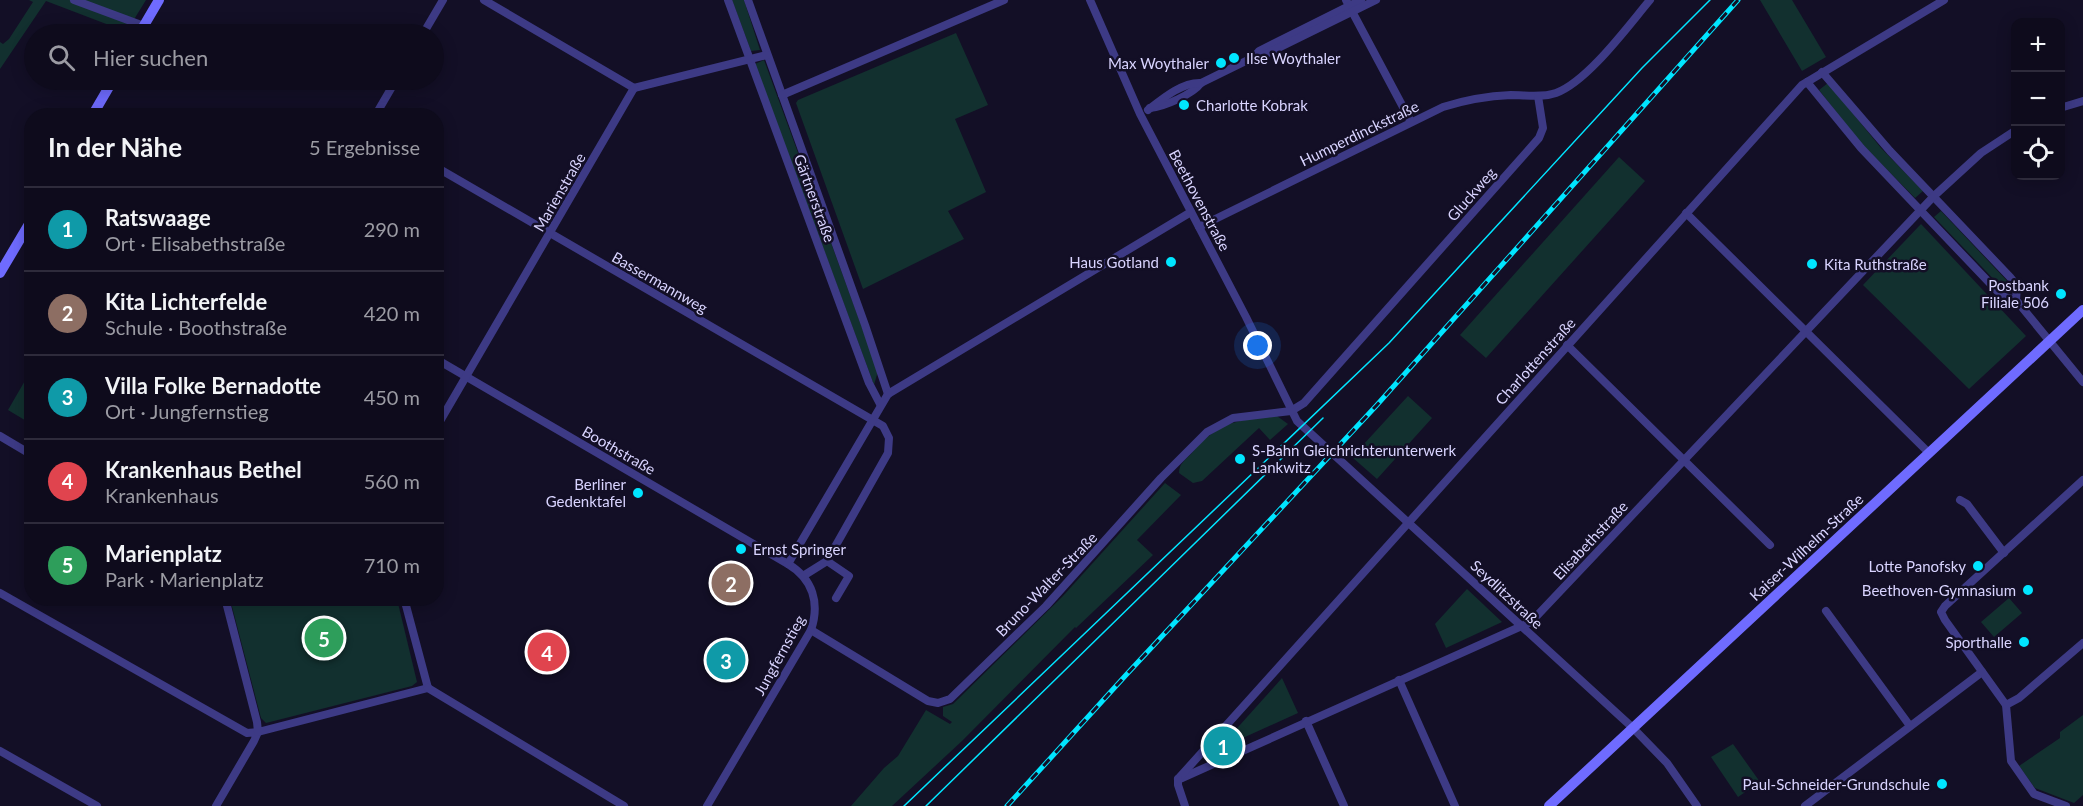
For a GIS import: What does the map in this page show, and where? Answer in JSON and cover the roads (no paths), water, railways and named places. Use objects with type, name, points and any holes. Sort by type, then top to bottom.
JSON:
[{"type":"main road","points":[[145,24],[159,0]]},
{"type":"main road","points":[[97,108],[107,90]]},
{"type":"main road","points":[[0,273],[24,232]]},
{"type":"main road","name":"Kaiser-Wilhelm-Straße","points":[[1549,806],[2083,310]]},
{"type":"street","points":[[74,0],[128,24]]},
{"type":"street","points":[[429,24],[443,0]]},
{"type":"street","points":[[484,0],[634,88],[767,55]]},
{"type":"street","name":"Gärtnerstraße","points":[[728,0],[868,384],[880,404]]},
{"type":"street","name":"Gärtnerstraße","points":[[748,0],[888,394]]},
{"type":"street","points":[[782,94],[1004,0]]},
{"type":"street","name":"Beethovenstraße","points":[[1090,0],[1140,114],[1246,317],[1291,411]]},
{"type":"street","points":[[1140,114],[1150,108],[1160,108],[1197,89],[1202,83],[1254,57],[1262,56],[1273,47],[1361,0]]},
{"type":"street","points":[[1349,6],[1376,0]]},
{"type":"street","points":[[1538,96],[1556,93],[1581,77],[1650,0]]},
{"type":"street","name":"Charlottenstraße","points":[[1178,779],[1802,85],[1944,0]]},
{"type":"street","points":[[1349,6],[1411,122]]},
{"type":"street","points":[[1822,72],[1890,151],[2010,277],[2017,286],[2016,300]]},
{"type":"street","points":[[1807,82],[1861,148],[2002,296],[2016,300],[2083,381]]},
{"type":"street","name":"Marienstraße","points":[[444,415],[634,88]]},
{"type":"street","points":[[380,108],[390,90]]},
{"type":"street","name":"Humperdinckstraße","points":[[1200,227],[1443,107],[1493,96],[1538,96]]},
{"type":"street","name":"Gluckweg","points":[[1291,411],[1310,398],[1539,138],[1543,128],[1538,96]]},
{"type":"street","points":[[2065,107],[2083,100]]},
{"type":"street","name":"Elisabethstraße","points":[[1178,779],[1531,622],[1921,210],[1981,153],[2011,133]]},
{"type":"street","name":"Bassermannweg","points":[[444,172],[883,426],[887,431],[890,445],[888,453],[827,561]]},
{"type":"street","points":[[788,564],[880,404],[888,394],[1191,212]]},
{"type":"street","points":[[1686,213],[1929,453]]},
{"type":"street","points":[[1567,345],[1770,545]]},
{"type":"street","name":"Boothstraße","points":[[444,363],[788,564]]},
{"type":"street","name":"Seydlitzstraße","points":[[1291,411],[1297,421],[1633,728],[1666,763],[1697,806]]},
{"type":"street","name":"Bruno-Walter-Straße","points":[[811,630],[928,701],[938,703],[950,699],[1047,606],[1166,472],[1207,432],[1226,421],[1242,416],[1291,411]]},
{"type":"street","points":[[0,436],[24,450]]},
{"type":"street","points":[[2066,806],[2033,793],[2011,761],[2006,705],[1941,612],[2083,480]]},
{"type":"street","points":[[1959,500],[1967,504],[2004,553]]},
{"type":"street","points":[[803,576],[827,561],[849,576],[836,598]]},
{"type":"street","name":"Jungfernstieg","points":[[707,806],[811,630],[816,616],[812,592],[803,576],[788,564]]},
{"type":"street","points":[[0,593],[247,733],[428,688]]},
{"type":"street","points":[[216,806],[258,732],[227,606]]},
{"type":"street","points":[[406,606],[428,688],[624,806]]},
{"type":"street","points":[[1826,611],[1910,726]]},
{"type":"street","points":[[2006,705],[2019,698],[2083,643]]},
{"type":"street","points":[[1805,806],[1982,672]]},
{"type":"street","points":[[1398,680],[1455,806]]},
{"type":"street","points":[[1306,721],[1344,806]]},
{"type":"street","points":[[0,751],[97,806]]},
{"type":"street","points":[[1178,779],[1185,806]]},
{"type":"tram line","points":[[904,806],[1389,343],[1642,68],[1710,0]]},
{"type":"tram line","points":[[926,806],[1323,418]]},
{"type":"railway","points":[[1007,806],[1376,406],[1738,0]]},
{"type":"place","name":"Ilse Woythaler","points":[[1234,58]]},
{"type":"place","name":"Max Woythaler","points":[[1221,63]]},
{"type":"place","name":"Charlotte Kobrak","points":[[1184,105]]},
{"type":"place","name":"Haus Gotland","points":[[1171,262]]},
{"type":"place","name":"Kita Ruthstraße","points":[[1812,264]]},
{"type":"place","name":"Postbank Filiale 506","points":[[2061,294]]},
{"type":"place","name":"S-Bahn Gleichrichterunterwerk Lankwitz","points":[[1240,459]]},
{"type":"place","name":"Berliner Gedenktafel","points":[[638,493]]},
{"type":"place","name":"Ernst Springer","points":[[741,549]]},
{"type":"place","name":"Lotte Panofsky","points":[[1978,566]]},
{"type":"place","name":"Kita Lichterfelde","points":[[731,583]]},
{"type":"place","name":"Beethoven-Gymnasium","points":[[2028,590]]},
{"type":"place","name":"Marienplatz","points":[[324,638]]},
{"type":"place","name":"Sporthalle","points":[[2024,642]]},
{"type":"place","name":"Krankenhaus Bethel","points":[[547,652]]},
{"type":"place","name":"Villa Folke Bernadotte","points":[[726,660]]},
{"type":"place","name":"Ratswaage","points":[[1223,746]]},
{"type":"place","name":"Paul-Schneider-Grundschule","points":[[1942,784]]}]
